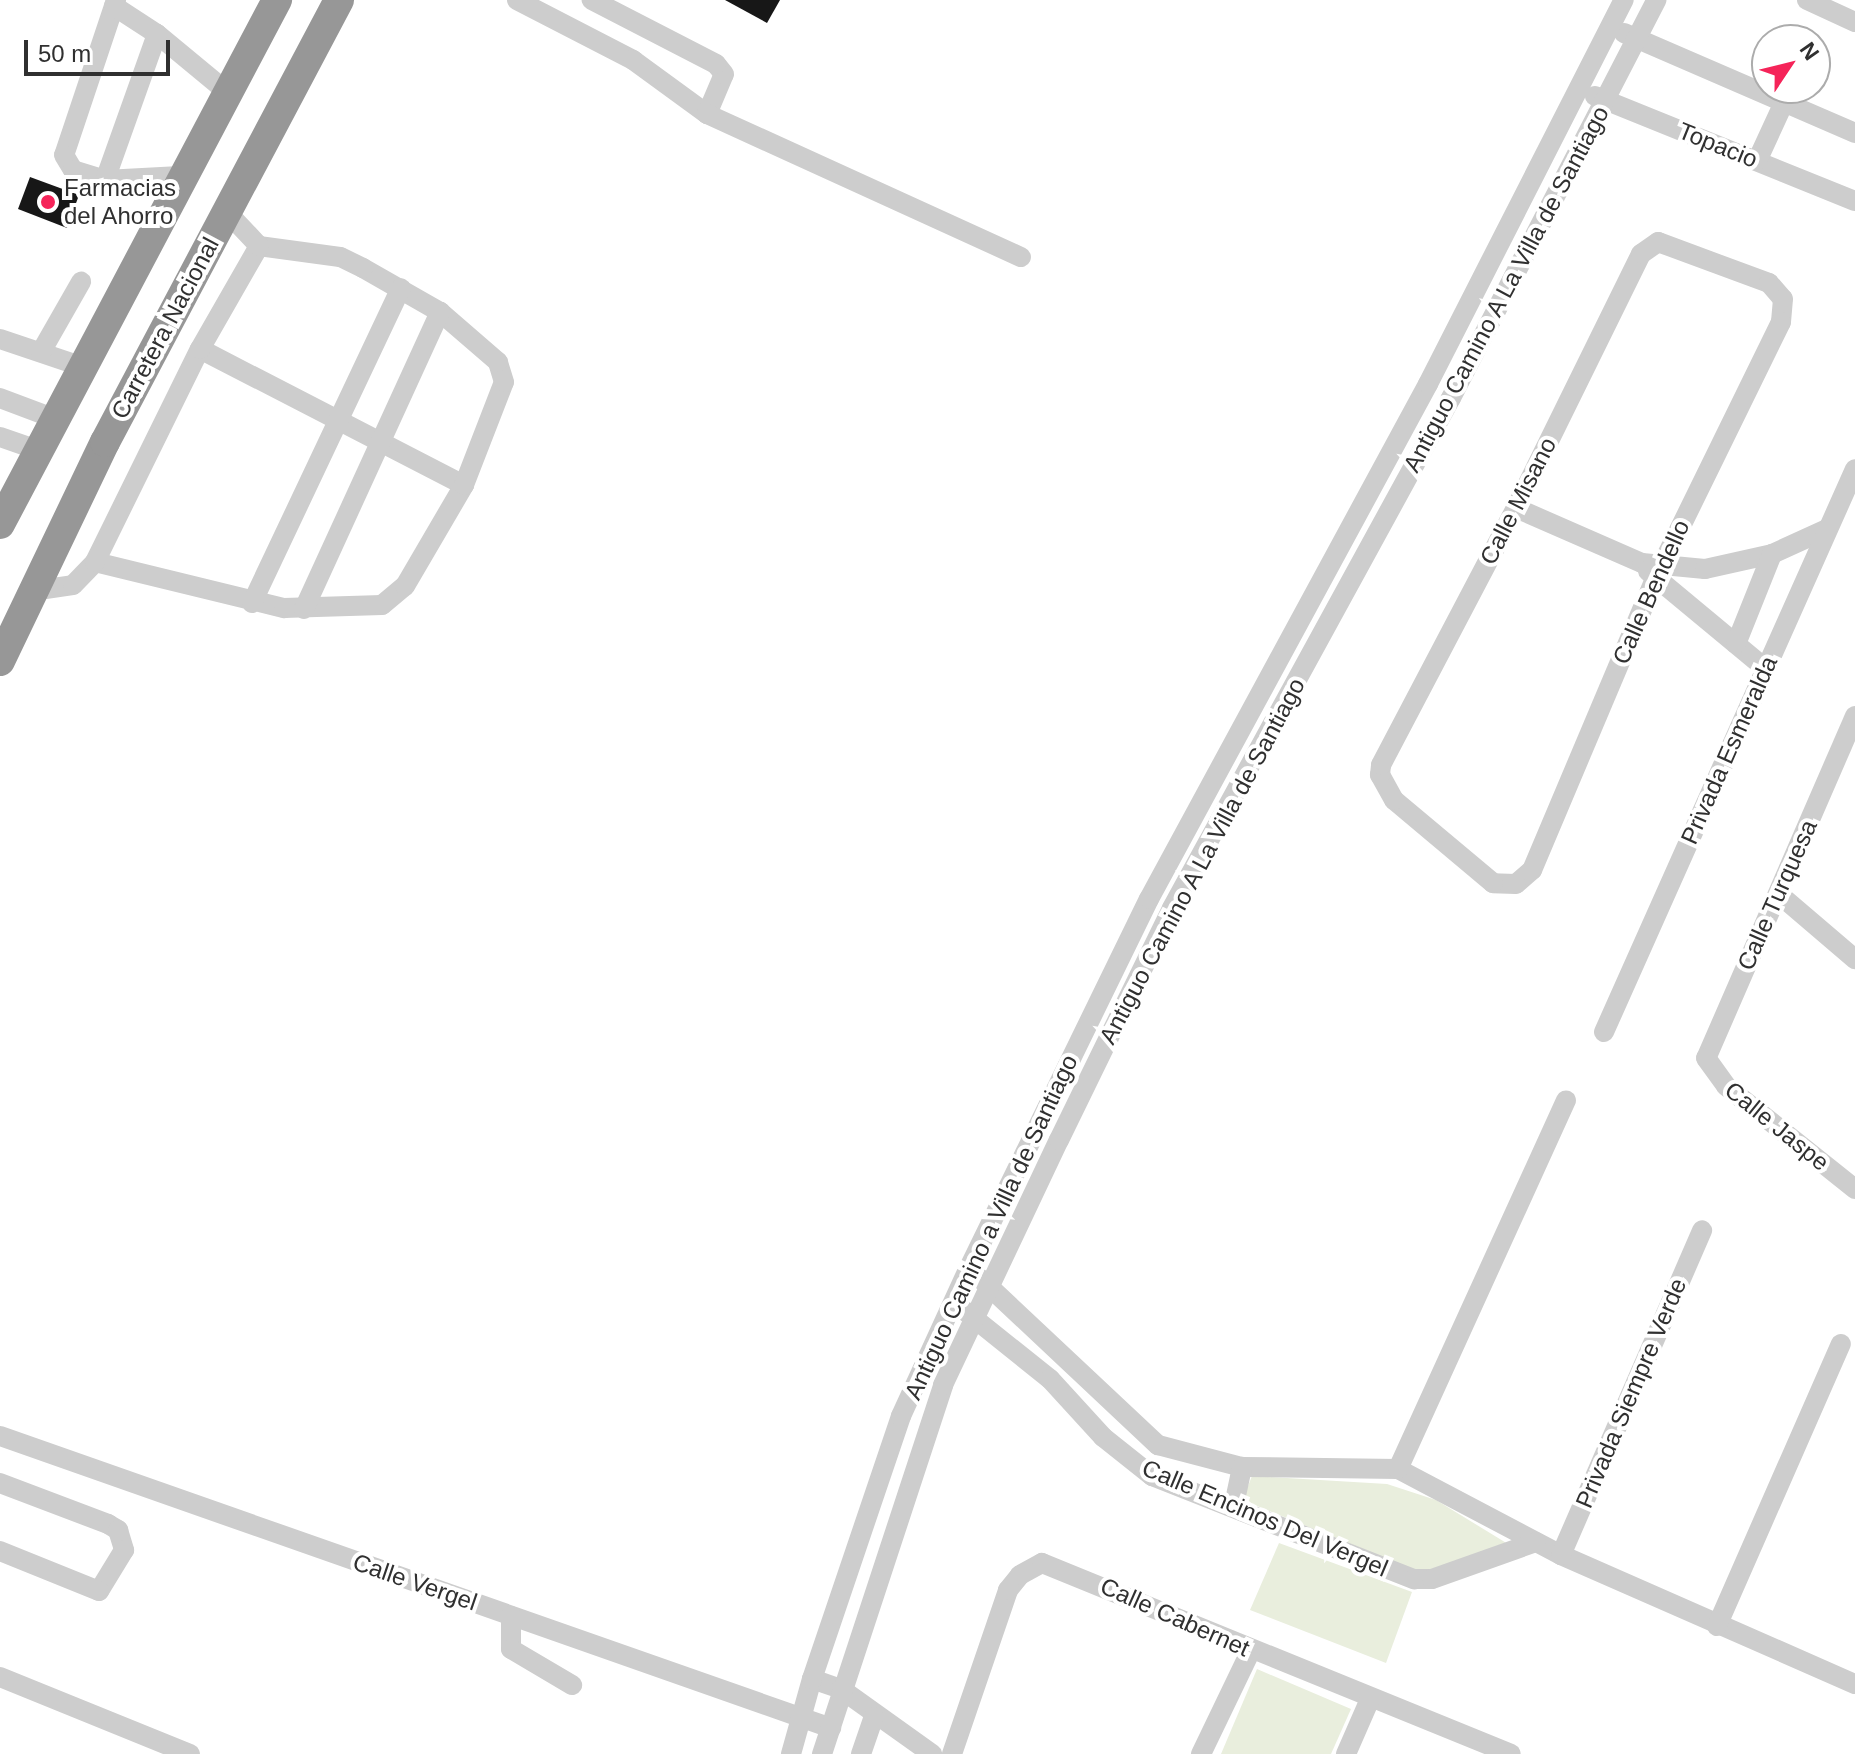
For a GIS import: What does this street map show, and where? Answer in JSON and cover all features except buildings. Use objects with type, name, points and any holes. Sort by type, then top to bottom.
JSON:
[{"type":"highway","name":"Carretera Nacional","points":[[0,661],[32,591],[339,0]]},
{"type":"highway","points":[[0,524],[80,366],[274,1]]},
{"type":"street","points":[[517,0],[633,60],[707,114],[1021,257]]},
{"type":"street","points":[[592,0],[716,64],[724,74],[707,114]]},
{"type":"street","name":"Antiguo Camino a Villa de Santiago","points":[[791,1754],[812,1679],[901,1416],[967,1272],[1149,899],[1581,88],[1624,0]]},
{"type":"street","name":"Antiguo Camino A La Villa de Santiago","points":[[822,1754],[926,1430],[991,1285],[1172,908],[1451,398],[1656,0]]},
{"type":"street","points":[[1807,0],[1855,22]]},
{"type":"street","points":[[180,176],[105,180],[73,170],[64,147],[115,3],[226,91]]},
{"type":"street","points":[[1610,26],[1751,86]]},
{"type":"street","points":[[105,180],[157,34]]},
{"type":"street","name":"Topacio","points":[[1581,88],[1855,201]]},
{"type":"street","points":[[1757,161],[1783,104]]},
{"type":"street","points":[[1793,104],[1855,133]]},
{"type":"street","points":[[95,562],[252,603],[304,609],[382,605],[405,586],[464,485],[504,382],[498,362],[440,312],[401,288],[340,257],[259,246],[227,212]]},
{"type":"street","name":"Calle Bendello","points":[[1516,884],[1532,870],[1653,568],[1781,322],[1783,299],[1769,283],[1658,242]]},
{"type":"street","name":"Calle Misano","points":[[1516,884],[1480,877],[1394,800],[1380,775],[1381,765],[1516,508],[1641,254],[1658,242]]},
{"type":"street","points":[[32,591],[73,585],[95,562],[200,349],[259,246]]},
{"type":"street","points":[[41,352],[81,282]]},
{"type":"street","points":[[252,603],[401,288]]},
{"type":"street","points":[[304,609],[440,312]]},
{"type":"street","points":[[0,339],[80,366]]},
{"type":"street","points":[[200,349],[341,418],[464,485]]},
{"type":"street","points":[[0,398],[53,418]]},
{"type":"street","points":[[0,437],[37,450]]},
{"type":"street","name":"Privada Esmeralda","points":[[1604,1032],[1855,469]]},
{"type":"street","points":[[1516,508],[1653,568],[1765,668]]},
{"type":"street","points":[[1653,568],[1731,567],[1772,554],[1827,529]]},
{"type":"street","points":[[1736,644],[1772,554]]},
{"type":"street","name":"Calle Turquesa","points":[[1706,1058],[1708,1043],[1780,895],[1853,727]]},
{"type":"street","points":[[1780,895],[1855,959]]},
{"type":"street","name":"Calle Jaspe","points":[[1706,1058],[1726,1086],[1855,1189]]},
{"type":"street","points":[[1398,1469],[1566,1101]]},
{"type":"street","name":"Privada Siempre Verde","points":[[1561,1555],[1702,1230]]},
{"type":"street","name":"Calle Encinos Del Vergel","points":[[967,1272],[991,1285],[1158,1445],[1242,1467],[1398,1469],[1561,1555],[1855,1684]]},
{"type":"street","name":"Calle Encinos Del Vergel","points":[[953,1304],[976,1317],[1050,1379],[1129,1460],[1152,1476],[1234,1505],[1414,1579],[1432,1579],[1536,1542]]},
{"type":"street","points":[[1717,1626],[1841,1344]]},
{"type":"street","name":"Calle Vergel","points":[[0,1436],[831,1728]]},
{"type":"street","points":[[1234,1505],[1242,1467]]},
{"type":"street","points":[[0,1483],[108,1524],[118,1530],[124,1550],[99,1591],[0,1551]]},
{"type":"street","name":"Calle Cabernet","points":[[952,1754],[1008,1590],[1020,1575],[1042,1563],[1511,1754]]},
{"type":"street","points":[[511,1616],[511,1649],[572,1685]]},
{"type":"street","points":[[1201,1754],[1251,1650]]},
{"type":"street","points":[[0,1677],[190,1754]]},
{"type":"street","points":[[812,1679],[841,1689],[874,1717],[932,1754]]},
{"type":"street","points":[[1346,1754],[1370,1699]]},
{"type":"street","points":[[861,1754],[874,1717]]},
{"type":"street","points":[[892,1754],[900,1734]]},
{"type":"green space","points":[[1252,1476],[1387,1484],[1436,1500],[1508,1544],[1451,1566],[1417,1571],[1252,1504],[1244,1496]]},
{"type":"green space","points":[[1279,1543],[1412,1592],[1386,1663],[1250,1610]]},
{"type":"green space","points":[[1257,1669],[1351,1709],[1331,1754],[1221,1754]]},
{"type":"place","name":"Farmacias del Ahorro","points":[[48,202]]}]
